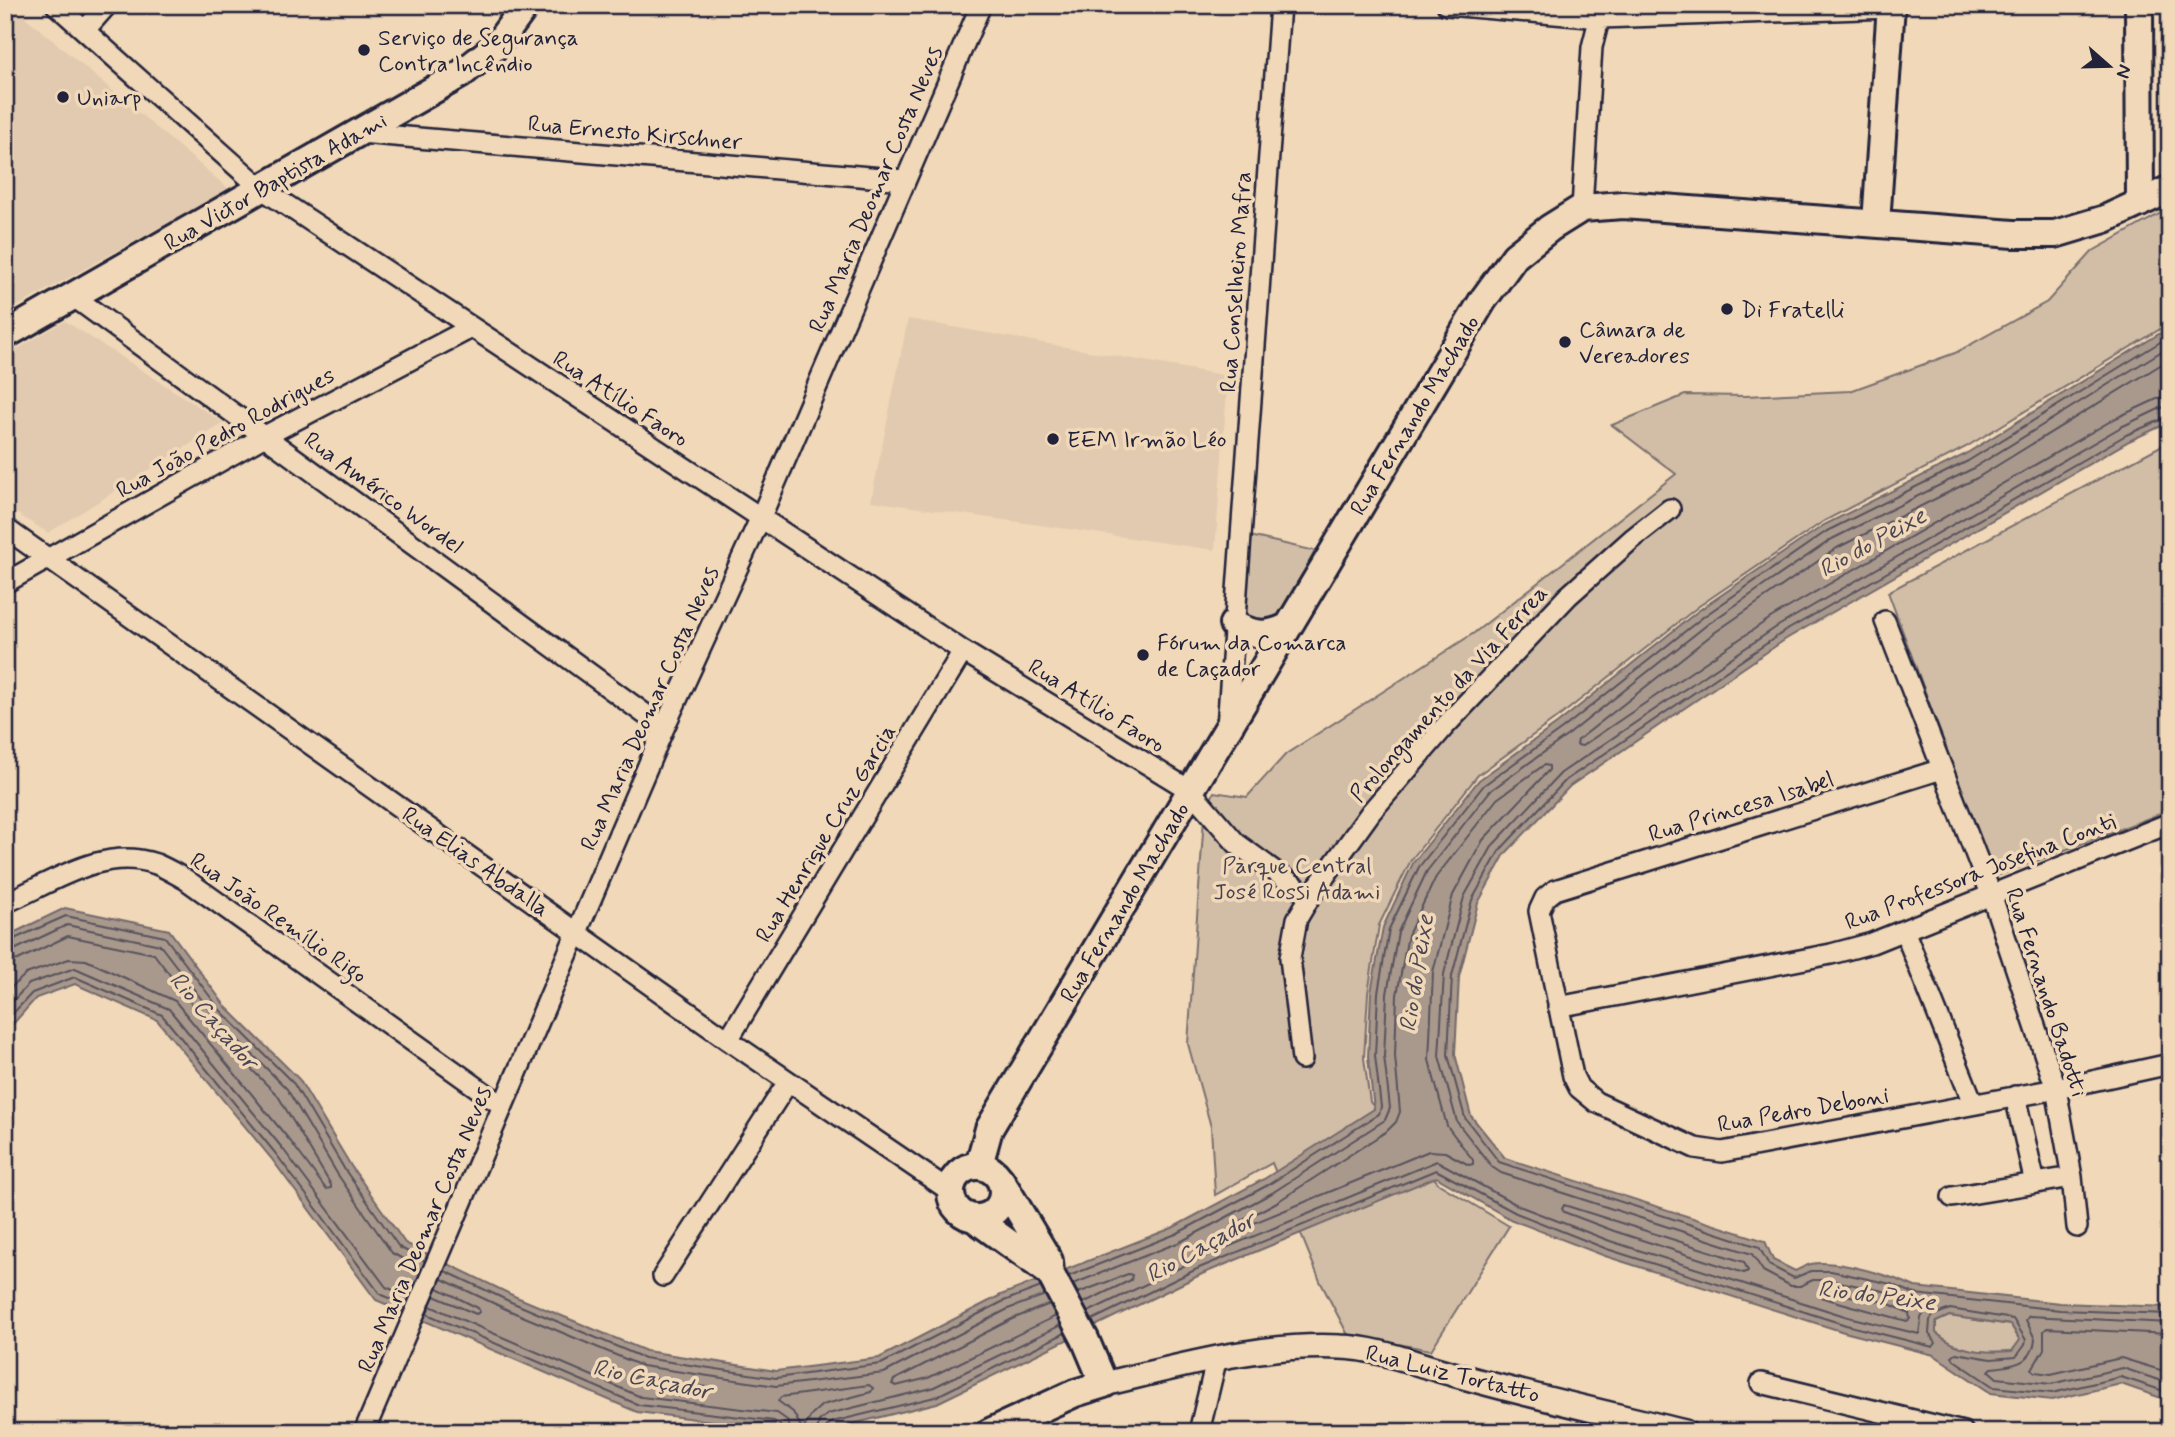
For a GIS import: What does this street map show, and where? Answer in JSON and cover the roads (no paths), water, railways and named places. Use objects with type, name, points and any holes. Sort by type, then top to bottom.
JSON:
[{"type":"main road","name":"Rua Victor Baptista Adami","points":[[5,335],[477,64],[496,46],[526,5]]},
{"type":"main road","points":[[2139,5],[2140,203]]},
{"type":"main road","points":[[1877,223],[1891,7]]},
{"type":"main road","name":"Rua Fernando Machado","points":[[990,1172],[989,1129],[1227,731],[1285,628],[1483,300],[1516,256],[1550,228],[1582,208],[1623,205],[2055,234],[2105,219],[2170,189]]},
{"type":"main road","points":[[1233,624],[1259,635],[1272,634],[1285,628]]},
{"type":"main road","points":[[990,1172],[963,1169],[956,1175],[950,1191],[951,1199],[959,1212],[974,1218],[1051,1275]]},
{"type":"main road","points":[[974,1218],[989,1215],[996,1210],[1003,1195],[990,1172]]},
{"type":"main road","points":[[990,1172],[1049,1261],[1051,1275],[1085,1339],[1104,1384],[1075,1393],[990,1432]]},
{"type":"street","name":"Rua Atílio Faoro","points":[[56,5],[262,189],[963,651],[1191,791],[1236,843],[1310,897]]},
{"type":"street","points":[[85,30],[107,5]]},
{"type":"street","name":"Rua Maria Deomar Costa Neves","points":[[364,1432],[664,728],[760,519],[981,5]]},
{"type":"street","name":"Rua Conselheiro Mafra","points":[[1227,731],[1280,5]]},
{"type":"street","points":[[1447,5],[1592,12],[1891,7]]},
{"type":"street","points":[[1582,208],[1592,12]]},
{"type":"street","name":"Rua Ernesto Kirschner","points":[[360,133],[905,180]]},
{"type":"street","name":"Rua Américo Wordel","points":[[74,297],[664,728]]},
{"type":"street","name":"Rua João Pedro Rodrigues","points":[[5,583],[265,436],[471,328]]},
{"type":"street","name":"Prolongamento da Via Ferrea","points":[[1302,1059],[1290,958],[1297,919],[1310,897],[1371,812],[1445,726],[1568,596],[1670,509]]},
{"type":"street","name":"Rua Elias Abdalla","points":[[5,528],[788,1083],[950,1191]]},
{"type":"street","name":"Rua Fernando Badotti","points":[[1885,621],[1991,894],[2056,1089],[2073,1177],[2077,1227]]},
{"type":"street","name":"Rua Henrique Cruz Garcia","points":[[728,1040],[963,651]]},
{"type":"street","name":"Rua Princesa Isabel","points":[[1555,890],[1942,769]]},
{"type":"street","name":"Rua Professora Josefina Conti","points":[[1558,1007],[1831,954],[1872,943],[2170,823]]},
{"type":"street","name":"Rua João Remílio Rigo","points":[[5,903],[64,874],[97,863],[127,858],[155,864],[186,879],[503,1106]]},
{"type":"street","name":"Rua Pedro Deboni","points":[[1555,890],[1545,898],[1539,911],[1573,1076],[1579,1088],[1596,1102],[1695,1148],[1722,1152],[2056,1089],[2170,1064]]},
{"type":"street","points":[[1904,930],[1972,1103]]},
{"type":"street","points":[[663,1276],[788,1083]]},
{"type":"street","points":[[2015,1096],[2035,1183]]},
{"type":"street","points":[[1952,1196],[2073,1177]]},
{"type":"street","name":"Rua Luiz Tortatto","points":[[1104,1384],[1217,1357],[1289,1348],[1340,1347],[1385,1353],[1453,1375],[1685,1432]]},
{"type":"street","points":[[1199,1432],[1217,1357]]},
{"type":"street","points":[[1761,1383],[1962,1432]]},
{"type":"water","points":[[2170,327],[2170,422],[2129,441],[1786,639],[1570,786],[1505,854],[1478,903],[1459,977],[1455,1054],[1471,1116],[1505,1158],[1765,1241],[1773,1260],[1795,1271],[1811,1264],[1835,1264],[1893,1278],[1915,1287],[2060,1303],[2170,1307],[2170,1401],[2121,1384],[2052,1400],[1991,1393],[1934,1355],[1844,1332],[1605,1256],[1512,1220],[1436,1177],[1202,1274],[937,1403],[820,1432],[637,1412],[376,1300],[271,1158],[157,1020],[75,984],[36,998],[5,1033],[5,937],[65,908],[169,930],[226,1007],[299,1079],[351,1166],[405,1243],[514,1296],[646,1351],[776,1371],[879,1358],[1001,1295],[1172,1228],[1264,1179],[1374,1109],[1368,1057],[1371,992],[1383,927],[1413,863],[1479,780],[1558,723],[1698,611],[1824,525],[1964,455]],"holes":[[[1949,1316],[2011,1325],[2020,1340],[2012,1351],[1991,1352],[1963,1348],[1936,1333],[1936,1322]]]},
{"type":"place","name":"Serviço de Segurança Contra Incêndio","points":[[364,50]]},
{"type":"place","name":"Uniarp","points":[[63,97]]},
{"type":"place","name":"Di Fratelli","points":[[1727,309]]},
{"type":"place","name":"Câmara de Vereadores","points":[[1565,342]]},
{"type":"place","name":"EEM Irmão Léo","points":[[1053,439]]},
{"type":"place","name":"Fórum da Comarca de Caçador","points":[[1143,655]]},
{"type":"water label","name":"Rio do Peixe","points":[[1872,542]]},
{"type":"water label","name":"Rio do Peixe","points":[[1416,973]]},
{"type":"water label","name":"Rio Caçador","points":[[214,1020]]},
{"type":"water label","name":"Rio Caçador","points":[[1200,1247]]},
{"type":"water label","name":"Rio do Peixe","points":[[1877,1295]]},
{"type":"water label","name":"Rio Caçador","points":[[652,1379]]},
{"type":"park label","name":"Parque Central José Rossi Adami","points":[[1297,878]]}]
